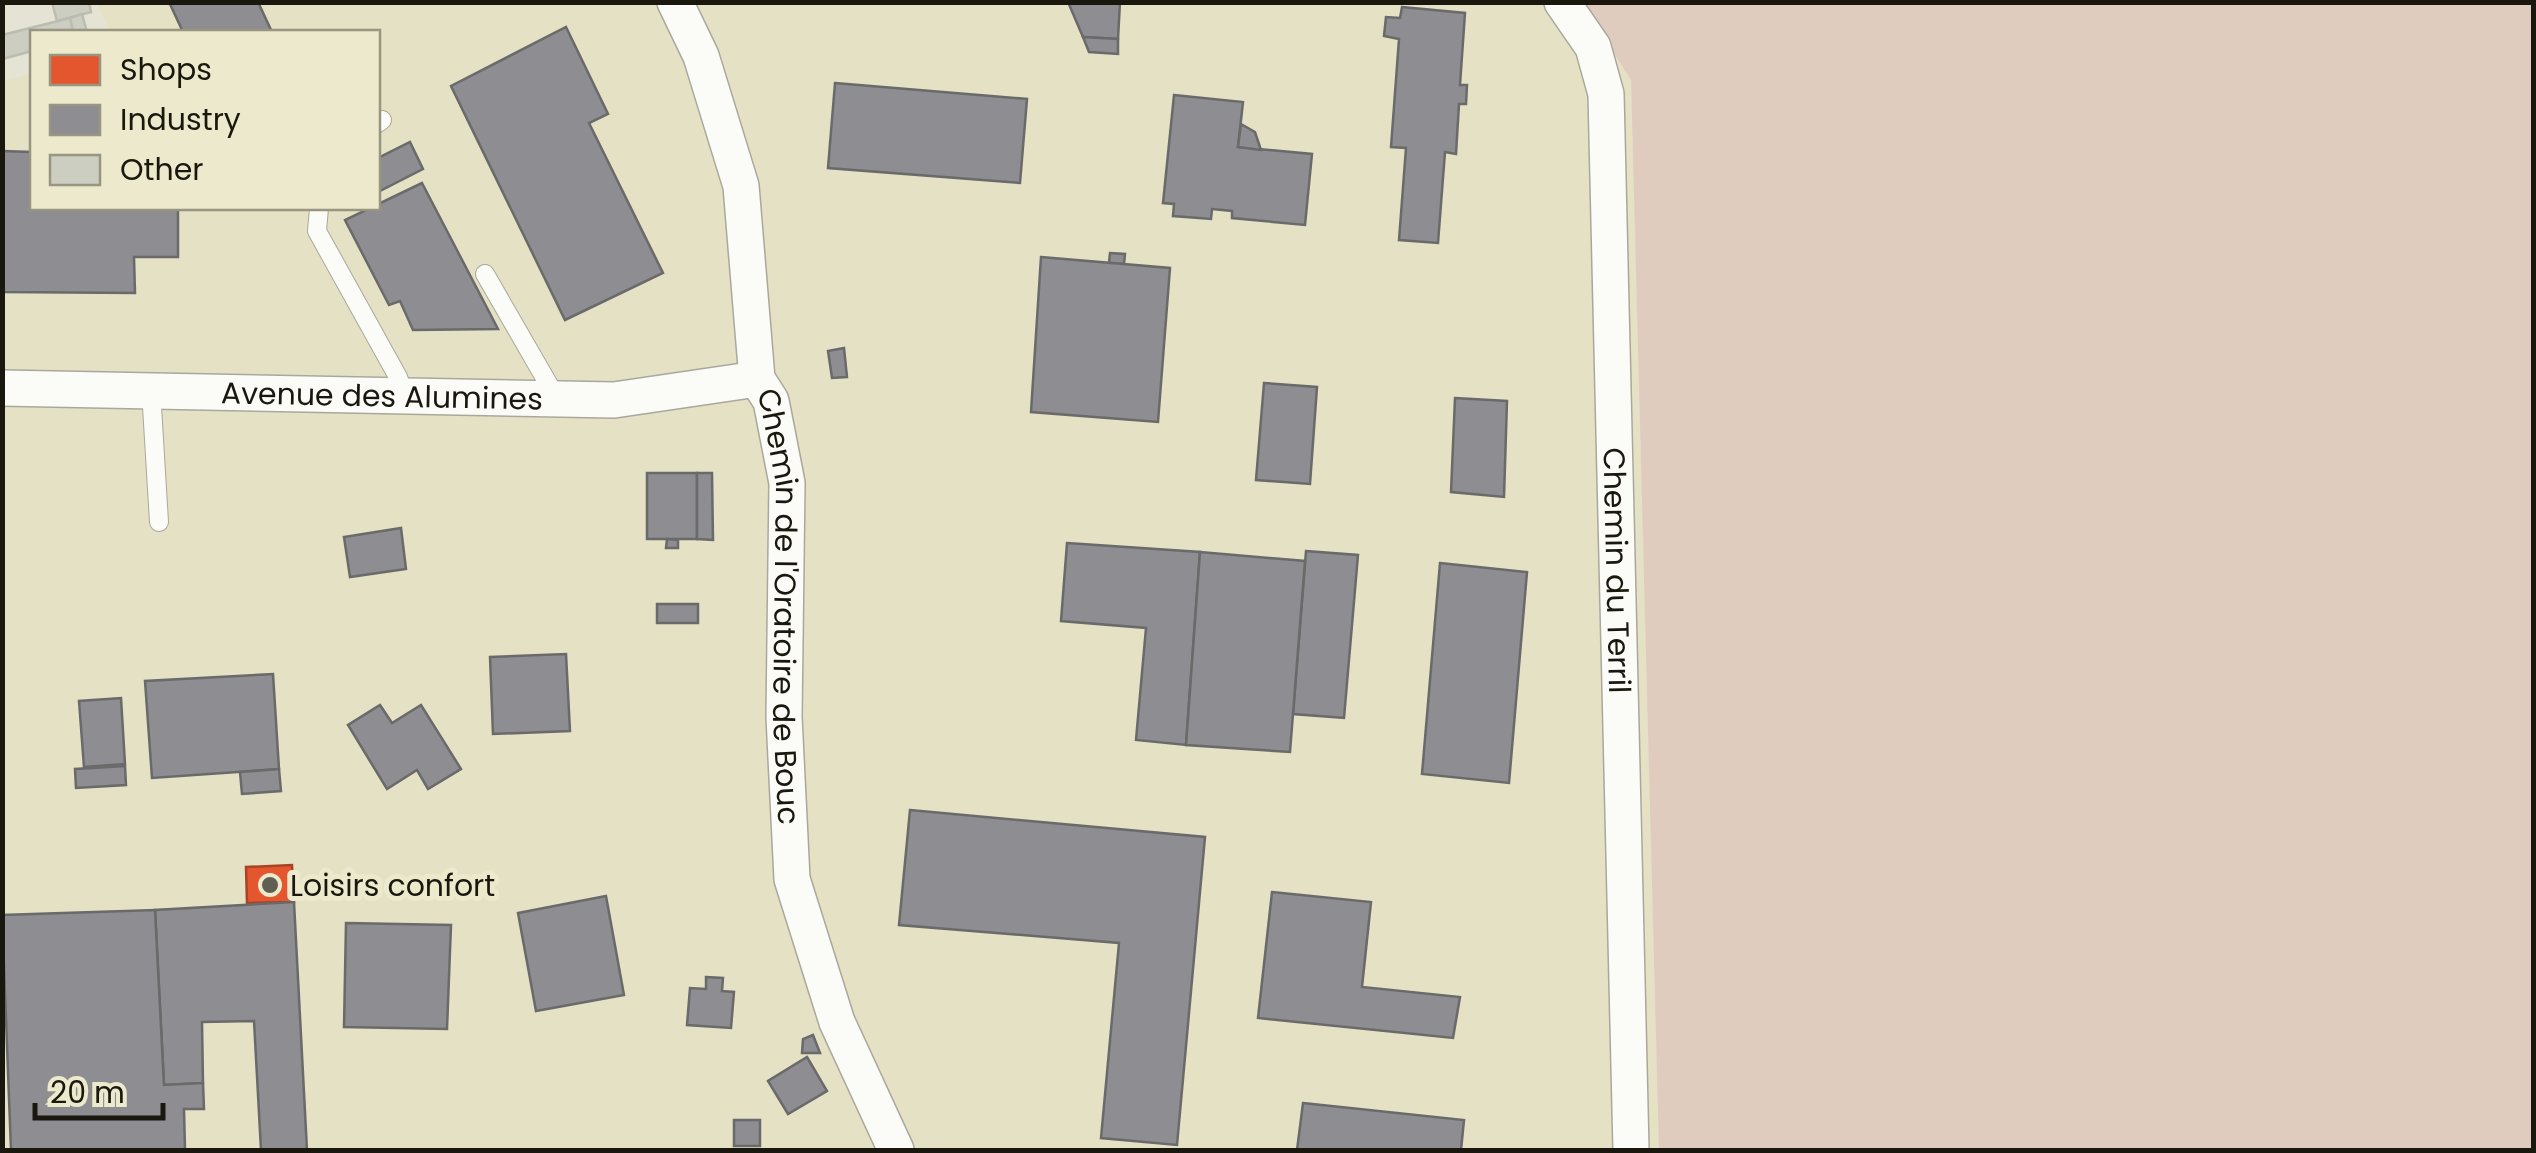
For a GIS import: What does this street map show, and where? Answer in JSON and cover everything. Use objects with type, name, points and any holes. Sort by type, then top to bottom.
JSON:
[{"type":"street","name":"Chemin de l'Oratoire de Bouc","points":[[675,2],[701,56],[741,186],[758,379],[771,402],[787,482],[784,717],[792,879],[836,1022],[896,1150]]},
{"type":"street","name":"Chemin du Terril","points":[[1562,2],[1593,48],[1606,94],[1631,1150]]},
{"type":"street","name":"Avenue des Alumines","points":[[2,388],[614,400],[758,379]]},
{"type":"lane","points":[[319,210],[317,231],[398,376],[404,396]]},
{"type":"lane","points":[[485,274],[557,399]]},
{"type":"lane","points":[[151,390],[159,522]]},
{"type":"shaded area","points":[[97,3],[1582,3],[1631,80],[1659,1150],[3,1150],[2,81],[30,74],[30,210],[380,210],[380,30],[109,30]]},
{"type":"shaded area","points":[[1582,3],[2533,3],[2533,1150],[1659,1150],[1631,80]]},
{"type":"building: Shops","points":[[292,865],[294,902],[247,903],[246,867]]},
{"type":"building: Industry","points":[[169,2],[258,2],[271,30],[182,30]]},
{"type":"building: Industry","points":[[1068,2],[1120,2],[1118,39],[1083,37]]},
{"type":"building: Industry","points":[[1402,7],[1465,13],[1460,85],[1467,85],[1466,104],[1459,104],[1456,154],[1445,152],[1438,243],[1399,240],[1406,148],[1391,147],[1399,39],[1384,36],[1386,17],[1400,18]]},
{"type":"building: Industry","points":[[566,27],[608,114],[589,123],[663,273],[565,320],[451,86]]},
{"type":"building: Industry","points":[[1083,37],[1118,39],[1118,54],[1089,52]]},
{"type":"building: Industry","points":[[835,83],[1027,99],[1020,183],[828,168]]},
{"type":"building: Industry","points":[[1174,95],[1243,102],[1238,147],[1312,154],[1305,225],[1232,218],[1232,211],[1212,209],[1211,219],[1173,216],[1174,204],[1163,203]]},
{"type":"building: Industry","points":[[1241,124],[1255,132],[1261,150],[1238,147]]},
{"type":"building: Industry","points":[[410,142],[423,169],[380,191],[380,157]]},
{"type":"building: Industry","points":[[2,151],[30,152],[30,210],[178,210],[178,257],[134,257],[135,293],[2,292]]},
{"type":"building: Industry","points":[[422,183],[498,329],[413,330],[400,301],[389,305],[345,220],[366,210],[380,210],[380,203]]},
{"type":"building: Industry","points":[[1110,253],[1125,254],[1124,264],[1109,263]]},
{"type":"building: Industry","points":[[1041,257],[1170,268],[1158,422],[1031,412]]},
{"type":"building: Industry","points":[[844,348],[847,377],[832,378],[828,351]]},
{"type":"building: Industry","points":[[1264,383],[1317,387],[1310,484],[1256,480]]},
{"type":"building: Industry","points":[[1455,398],[1507,401],[1504,497],[1451,492]]},
{"type":"building: Industry","points":[[647,473],[697,473],[697,539],[647,539]]},
{"type":"building: Industry","points":[[697,473],[712,473],[713,540],[697,539]]},
{"type":"building: Industry","points":[[401,528],[406,569],[350,577],[344,537]]},
{"type":"building: Industry","points":[[667,539],[678,540],[678,548],[666,548]]},
{"type":"building: Industry","points":[[1067,543],[1200,552],[1186,745],[1136,740],[1146,628],[1061,621]]},
{"type":"building: Industry","points":[[1306,551],[1358,555],[1344,718],[1293,714]]},
{"type":"building: Industry","points":[[1200,552],[1305,561],[1290,752],[1186,745]]},
{"type":"building: Industry","points":[[1440,563],[1527,572],[1509,783],[1422,774]]},
{"type":"building: Industry","points":[[657,604],[698,604],[698,623],[657,623]]},
{"type":"building: Industry","points":[[566,654],[570,731],[493,734],[490,657]]},
{"type":"building: Industry","points":[[273,674],[279,769],[152,778],[145,681]]},
{"type":"building: Industry","points":[[121,698],[125,764],[84,767],[79,701]]},
{"type":"building: Industry","points":[[380,705],[392,723],[421,705],[461,769],[428,789],[417,770],[387,789],[348,725]]},
{"type":"building: Industry","points":[[125,766],[126,785],[76,788],[75,769]]},
{"type":"building: Industry","points":[[279,769],[281,791],[242,794],[240,772]]},
{"type":"building: Industry","points":[[910,810],[1205,837],[1177,1145],[1101,1138],[1119,943],[899,925]]},
{"type":"building: Industry","points":[[1272,892],[1371,902],[1362,987],[1460,997],[1453,1038],[1258,1018]]},
{"type":"building: Industry","points":[[606,896],[624,995],[536,1011],[518,913]]},
{"type":"building: Industry","points":[[294,902],[307,1150],[261,1150],[254,1021],[202,1022],[203,1083],[164,1085],[155,910]]},
{"type":"building: Industry","points":[[155,910],[164,1085],[203,1083],[204,1109],[184,1109],[185,1150],[11,1150],[2,915]]},
{"type":"building: Industry","points":[[346,923],[451,925],[447,1029],[344,1027]]},
{"type":"building: Industry","points":[[706,977],[723,978],[722,991],[734,992],[731,1028],[687,1025],[690,988],[706,989]]},
{"type":"building: Industry","points":[[813,1035],[820,1053],[802,1053],[803,1039]]},
{"type":"building: Industry","points":[[807,1057],[827,1091],[788,1114],[768,1081]]},
{"type":"building: Industry","points":[[1303,1103],[1464,1120],[1461,1150],[1297,1150]]},
{"type":"building: Industry","points":[[734,1120],[760,1120],[760,1146],[734,1146]]},
{"type":"building: Other","points":[[52,2],[89,2],[91,12],[57,21]]},
{"type":"building: Other","points":[[82,14],[86,30],[73,30],[70,18]]},
{"type":"building: Other","points":[[70,18],[73,30],[30,30],[30,52],[2,59],[2,35]]},
{"type":"place","name":"Loisirs confort","points":[[270,885]]}]
